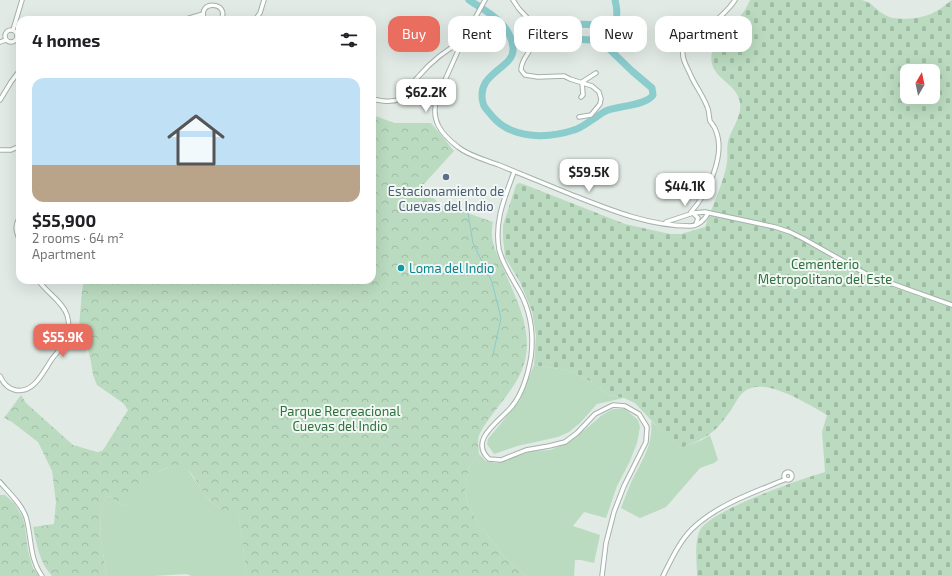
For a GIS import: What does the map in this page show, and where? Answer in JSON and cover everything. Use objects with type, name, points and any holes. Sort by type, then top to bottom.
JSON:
[{"type":"street","points":[[17,16],[22,0]]},
{"type":"street","points":[[258,16],[264,0]]},
{"type":"street","points":[[475,16],[485,0]]},
{"type":"street","points":[[513,0],[519,9],[535,26],[535,35],[532,46],[521,63],[521,70],[525,75],[538,77],[564,76],[592,86],[599,92],[600,104],[590,115],[579,117]]},
{"type":"street","points":[[691,213],[705,194],[717,161],[718,148],[716,131],[710,121],[706,104],[697,89],[684,60],[683,50],[693,35],[705,30],[717,20],[735,0]]},
{"type":"street","points":[[196,16],[203,14],[208,6],[211,5],[220,8],[222,16]]},
{"type":"street","points":[[6,40],[6,34],[12,30],[16,18]]},
{"type":"street","points":[[12,30],[16,32]]},
{"type":"street","points":[[0,42],[6,40],[12,43],[16,42]]},
{"type":"street","points":[[376,100],[388,102],[400,98],[406,93],[417,77],[448,49]]},
{"type":"street","points":[[458,52],[435,103],[434,112],[436,122],[445,135],[459,148],[514,172],[612,210],[644,220],[691,226],[704,220],[708,213]]},
{"type":"street","points":[[582,82],[596,73]]},
{"type":"street","points":[[0,100],[16,75]]},
{"type":"street","points":[[581,98],[583,95],[582,82]]},
{"type":"street","points":[[0,150],[11,150],[16,148]]},
{"type":"street","points":[[514,172],[500,213],[498,243],[505,266],[520,292],[528,312],[531,326],[532,349],[529,366],[521,391],[513,406],[488,430],[483,442],[483,450],[489,459],[501,460],[526,450],[557,444],[570,439],[595,414],[613,405],[625,406],[639,414],[647,427],[646,442],[624,486],[614,512],[606,543],[602,576]]},
{"type":"street","points":[[691,213],[698,218],[695,225]]},
{"type":"street","points":[[662,223],[676,220],[691,213],[708,213],[744,220],[790,232],[868,275],[952,305]]},
{"type":"street","points":[[0,376],[6,386],[13,389],[20,390],[29,388],[37,381],[67,337],[68,321],[64,309],[41,284]]},
{"type":"street","points":[[664,576],[676,550],[692,529],[716,510],[730,502],[786,479]]},
{"type":"street","points":[[0,482],[22,509],[26,520],[32,555],[36,567],[42,576]]},
{"type":"green space","name":"Cementerio Metropolitano del Este","points":[[750,0],[862,0],[870,3],[889,17],[906,19],[918,18],[931,14],[952,0],[952,576],[697,576],[696,553],[698,535],[700,530],[708,522],[721,513],[758,496],[825,472],[822,432],[827,415],[798,399],[775,389],[754,387],[745,391],[741,395],[715,430],[704,438],[680,448],[666,436],[635,403],[624,398],[609,395],[587,379],[566,370],[534,365],[536,336],[532,311],[520,282],[505,257],[503,238],[503,225],[516,185],[519,183],[523,184],[625,224],[670,234],[681,234],[705,227],[723,179],[727,163],[728,141],[740,112],[738,96],[714,68],[711,61],[712,52],[752,52],[752,16],[740,16]]},
{"type":"green space","name":"Parque Recreacional Cuevas del Indio","points":[[376,116],[394,123],[431,123],[454,151],[422,186],[441,206],[459,210],[493,222],[492,234],[494,245],[524,321],[527,344],[523,366],[513,386],[480,433],[478,441],[479,454],[469,467],[465,487],[468,505],[478,523],[505,558],[526,576],[247,576],[238,512],[220,510],[207,497],[191,473],[185,468],[178,466],[168,468],[150,477],[125,506],[121,505],[110,496],[106,497],[100,511],[101,542],[107,576],[52,576],[41,559],[33,527],[54,524],[56,502],[52,471],[38,442],[12,422],[4,418],[21,395],[26,403],[73,445],[97,452],[102,451],[105,447],[128,410],[123,403],[97,385],[93,375],[88,349],[81,340],[79,327],[83,284],[376,284]]},
{"type":"green space","points":[[534,365],[566,370],[587,379],[609,395],[624,398],[597,404],[580,423],[569,432],[558,437],[517,446],[494,454],[487,444],[488,439],[520,400]]},
{"type":"green space","points":[[613,409],[625,409],[638,420],[640,427],[637,443],[630,461],[617,486],[606,518],[584,512],[573,526],[600,535],[594,563],[575,560],[574,576],[526,576],[505,558],[478,523],[468,505],[465,487],[469,467],[479,454],[486,461],[496,463],[532,451],[550,450],[567,443],[602,415]]},
{"type":"green space","points":[[651,421],[680,448],[702,440],[710,435],[718,460],[700,468],[666,507],[640,518],[621,508],[648,446]]},
{"type":"green space","points":[[174,465],[183,466],[188,470],[209,500],[222,511],[238,511],[247,576],[192,576],[186,574],[107,576],[101,542],[100,511],[106,497],[110,496],[121,505],[125,506],[146,480],[154,474]]},
{"type":"green space","points":[[0,495],[5,495],[15,504],[23,518],[28,551],[33,568],[39,576],[0,576]]},
{"type":"waterway","points":[[469,0],[497,19],[503,25],[508,32],[513,48],[512,55],[508,61],[485,84],[482,93],[484,107],[500,124],[509,129],[519,133],[541,136],[564,133],[577,129],[606,111],[645,101],[653,95],[652,88],[604,44],[592,40],[569,39],[564,36],[565,29],[571,26],[582,24],[612,25],[617,17],[615,0]]},
{"type":"waterway","points":[[467,208],[473,243],[492,282],[501,318],[493,355]]},
{"type":"place","name":"Estacionamiento de Cuevas del Indio","points":[[446,177]]},
{"type":"place","name":"Loma del Indio","points":[[401,268]]}]
